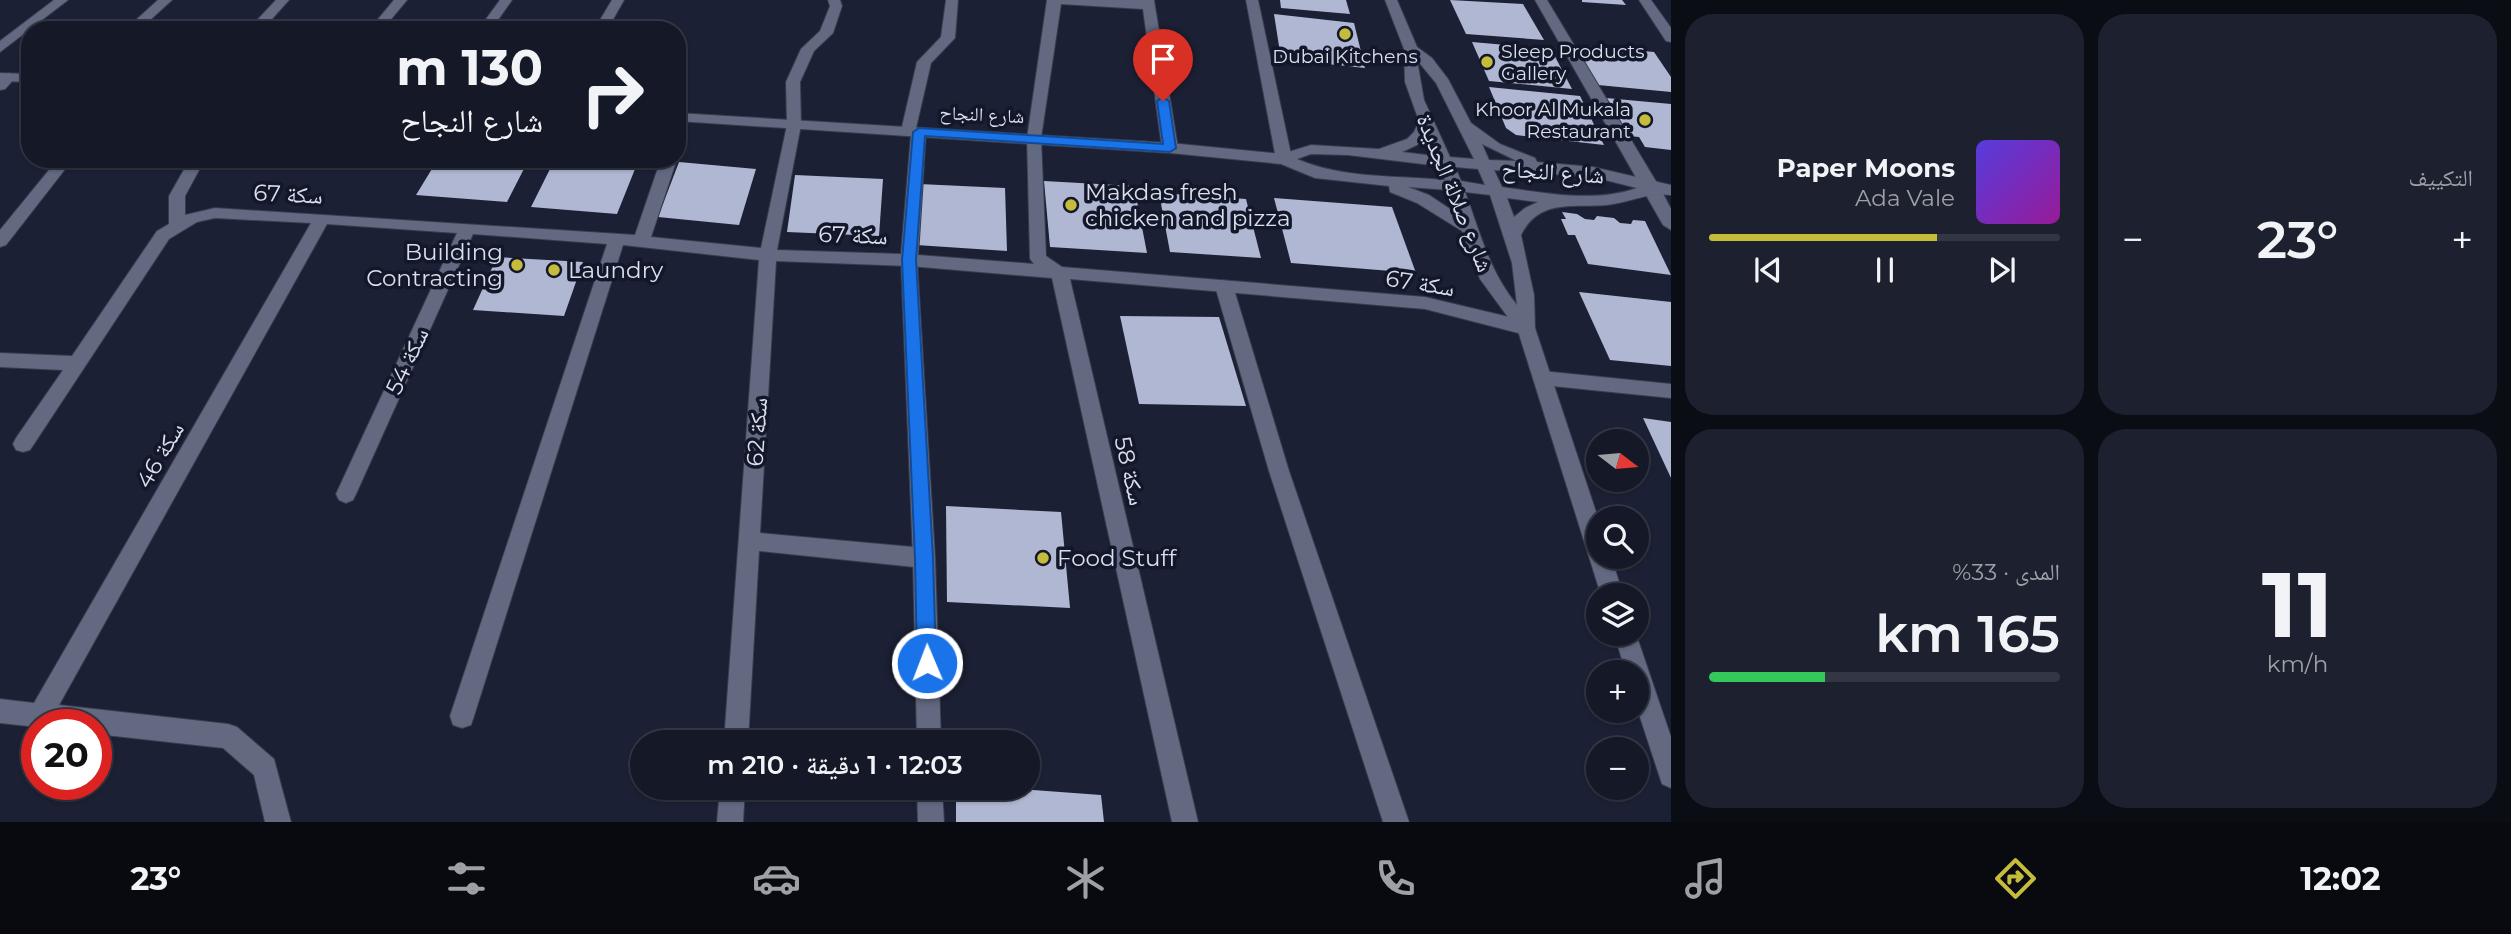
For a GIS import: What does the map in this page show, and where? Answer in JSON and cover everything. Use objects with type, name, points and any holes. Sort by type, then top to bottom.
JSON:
[{"type":"street","points":[[35,21],[62,0]]},
{"type":"street","points":[[142,21],[166,0]]},
{"type":"street","points":[[263,21],[283,0]]},
{"type":"street","points":[[383,21],[401,0]]},
{"type":"street","points":[[491,21],[506,0]]},
{"type":"street","points":[[605,21],[618,0]]},
{"type":"street","name":"سكة 62","points":[[737,730],[768,255],[794,125],[793,82],[808,49],[826,33],[836,6],[834,0]]},
{"type":"street","points":[[929,730],[924,558],[909,260],[914,131],[924,62],[948,38],[952,0]]},
{"type":"street","points":[[1060,274],[1038,259],[1034,138],[1054,0],[1149,3],[1170,148]]},
{"type":"street","points":[[1252,0],[1284,159]]},
{"type":"street","name":"شارع صلالة الجديدة","points":[[1391,0],[1411,49],[1427,61],[1443,82],[1513,234],[1524,272],[1526,328],[1586,513]]},
{"type":"street","points":[[1541,0],[1671,225]]},
{"type":"street","points":[[1645,0],[1671,38]]},
{"type":"street","points":[[0,48],[21,32]]},
{"type":"street","name":"شارع صلالة الجديدة","points":[[1411,49],[1408,62],[1411,83],[1456,186],[1467,227],[1485,272],[1500,297],[1526,328]]},
{"type":"street","points":[[3,80],[21,79]]},
{"type":"street","name":"شارع النجاح","points":[[686,117],[1170,148],[1284,159],[1315,173],[1564,198],[1626,197],[1652,188]]},
{"type":"street","points":[[1379,154],[1417,139],[1422,134],[1427,118]]},
{"type":"street","points":[[1464,124],[1495,147],[1547,168]]},
{"type":"street","name":"شارع النجاح","points":[[1284,159],[1312,149],[1379,154],[1445,162],[1547,168],[1619,177],[1652,188],[1671,190]]},
{"type":"street","points":[[0,241],[59,168]]},
{"type":"street","points":[[23,444],[163,235],[177,225],[177,196],[193,168]]},
{"type":"street","points":[[641,242],[665,168]]},
{"type":"street","points":[[1371,180],[1409,192],[1467,227]]},
{"type":"street","points":[[1513,234],[1523,215],[1533,208],[1564,198]]},
{"type":"street","name":"سكة 67","points":[[177,225],[193,217],[215,213],[322,218],[617,239],[768,255],[909,260],[1425,303],[1526,328]]},
{"type":"street","name":"سكة 46","points":[[44,709],[322,218]]},
{"type":"street","name":"سكة 54","points":[[346,494],[468,228]]},
{"type":"street","points":[[462,716],[617,239]]},
{"type":"street","name":"سكة 58","points":[[1060,274],[1185,822]]},
{"type":"street","points":[[1224,286],[1279,471],[1396,822]]},
{"type":"street","points":[[0,360],[77,363]]},
{"type":"street","points":[[1542,378],[1671,391]]},
{"type":"street","points":[[750,541],[924,558]]},
{"type":"street","points":[[1629,646],[1671,775]]},
{"type":"street","points":[[0,711],[21,714]]},
{"type":"street","points":[[112,724],[228,736],[265,768],[278,822]]},
{"type":"street","points":[[730,822],[732,800]]},
{"type":"street","points":[[930,800],[930,822]]},
{"type":"building","points":[[1280,0],[1346,0],[1350,14],[1281,8]]},
{"type":"building","points":[[1450,0],[1523,4],[1544,40],[1466,34]]},
{"type":"building","points":[[1622,0],[1626,5],[1582,2]]},
{"type":"building","points":[[1274,14],[1354,23],[1365,68],[1281,59]]},
{"type":"building","points":[[1472,42],[1551,49],[1572,89],[1489,81]]},
{"type":"building","points":[[1575,45],[1654,52],[1671,77],[1671,92],[1598,85]]},
{"type":"building","points":[[1489,87],[1580,96],[1604,145],[1516,135],[1506,128]]},
{"type":"building","name":"Khoor Al Mukala Restaurant","points":[[1606,98],[1671,104],[1671,150],[1645,147],[1639,137],[1628,136]]},
{"type":"building","points":[[686,163],[756,169],[739,225],[658,217],[677,168],[686,168]]},
{"type":"building","points":[[432,168],[524,168],[507,202],[416,195]]},
{"type":"building","points":[[550,168],[635,168],[617,214],[531,207]]},
{"type":"building","points":[[795,175],[883,179],[879,236],[787,232]]},
{"type":"building","points":[[1044,181],[1134,186],[1147,253],[1050,247]]},
{"type":"building","points":[[919,184],[1005,188],[1007,251],[916,245]]},
{"type":"building","points":[[1159,193],[1246,199],[1261,258],[1170,252]]},
{"type":"building","points":[[1274,198],[1392,207],[1416,273],[1291,263]]},
{"type":"building","points":[[1562,212],[1577,214],[1585,219],[1594,220],[1597,216],[1614,218],[1620,223],[1645,221],[1671,275],[1588,264],[1575,235],[1568,235],[1561,219],[1566,219]]},
{"type":"building","points":[[497,257],[583,262],[564,316],[473,310]]},
{"type":"building","points":[[1579,292],[1671,302],[1671,366],[1610,360]]},
{"type":"building","points":[[1120,316],[1219,317],[1246,406],[1139,404]]},
{"type":"building","points":[[1643,418],[1671,422],[1671,478],[1649,429]]},
{"type":"building","points":[[946,506],[1061,512],[1070,608],[947,602]]},
{"type":"building","points":[[1040,791],[1101,795],[1104,822],[956,822],[956,800],[1040,800]]},
{"type":"place","name":"Dubai Kitchens","points":[[1345,34]]},
{"type":"place","name":"Sleep Products Gallery","points":[[1487,62]]},
{"type":"place","name":"Khoor Al Mukala Restaurant","points":[[1645,120]]},
{"type":"place","name":"Makdas fresh chicken and pizza","points":[[1071,205]]},
{"type":"place","name":"Building Contracting","points":[[517,265]]},
{"type":"place","name":"Laundry","points":[[554,270]]},
{"type":"place","name":"Food Stuff","points":[[1043,558]]},
{"type":"route","points":[[927,663],[909,260],[919,132],[1170,148],[1163,101]]}]
